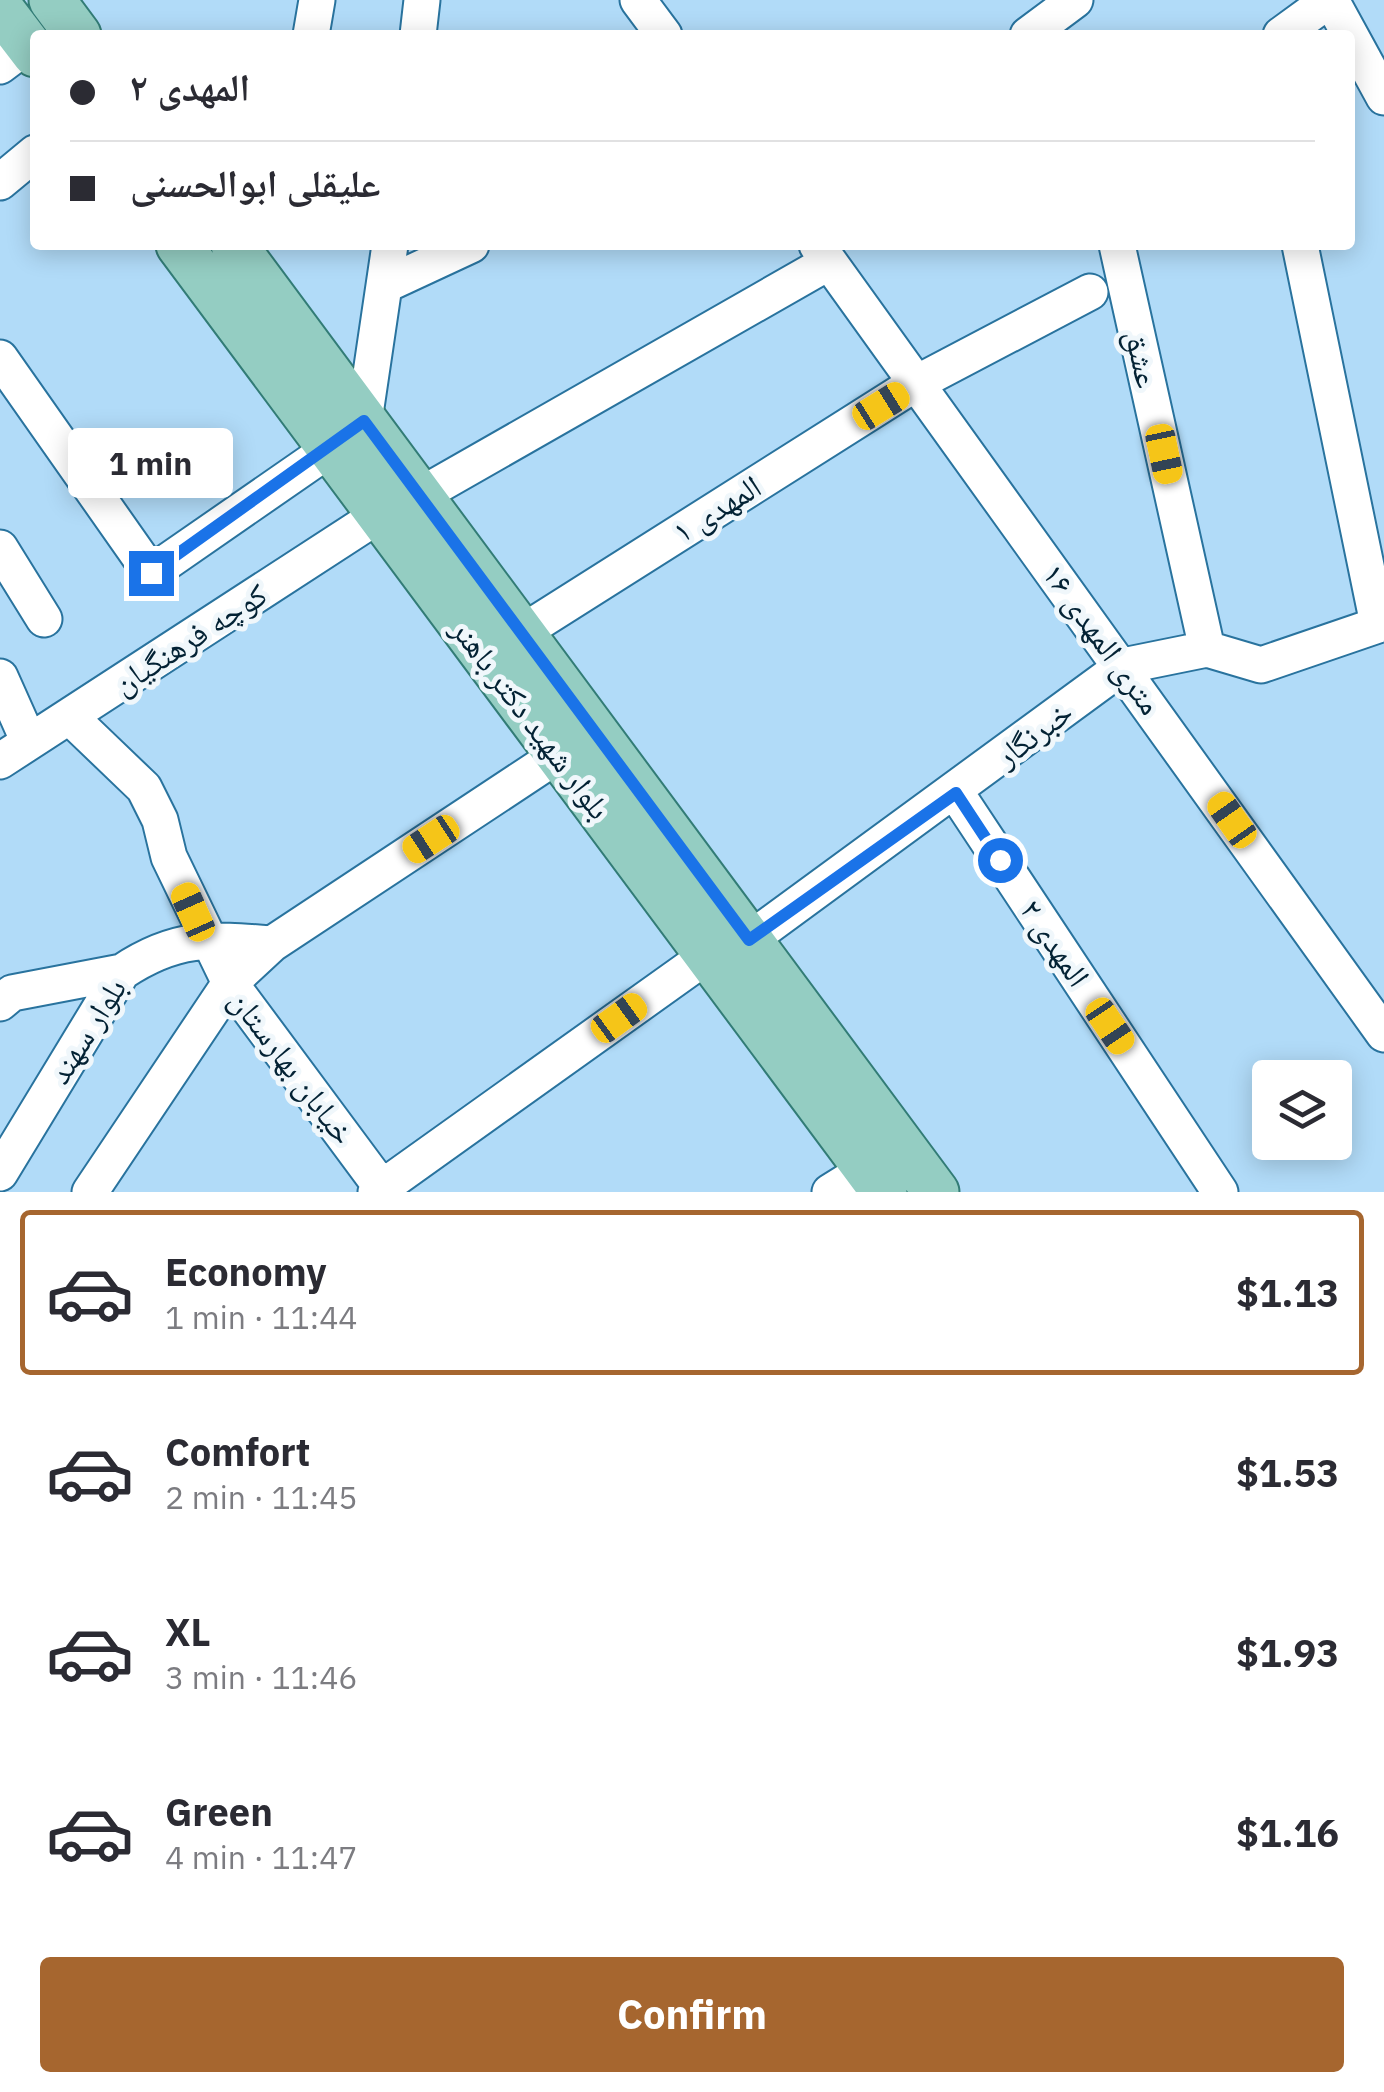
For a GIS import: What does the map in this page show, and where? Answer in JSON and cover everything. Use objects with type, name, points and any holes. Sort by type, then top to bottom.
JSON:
[{"type":"main road","points":[[52,0],[74,30]]},
{"type":"main road","points":[[0,8],[21,55]]},
{"type":"main road","name":"بلوار شهید دکتر باهنر","points":[[183,250],[558,755],[936,1192]]},
{"type":"main road","name":"بلوار شهید دکتر باهنر","points":[[238,250],[521,633],[728,948],[860,1184]]},
{"type":"main road","points":[[330,449],[364,421]]},
{"type":"street","points":[[312,30],[317,0]]},
{"type":"street","points":[[419,30],[422,0]]},
{"type":"street","points":[[638,0],[660,30]]},
{"type":"street","points":[[1035,30],[1075,0]]},
{"type":"street","points":[[1288,30],[1330,0],[1347,30]]},
{"type":"street","points":[[1355,45],[1384,98]]},
{"type":"street","points":[[0,182],[30,157]]},
{"type":"street","points":[[364,421],[389,250]]},
{"type":"street","points":[[385,285],[460,250]]},
{"type":"street","name":"عشق","points":[[1117,250],[1207,648]]},
{"type":"street","points":[[1123,666],[1207,648],[1262,665],[1381,624],[1301,250]]},
{"type":"street","points":[[420,496],[823,253]]},
{"type":"street","name":"۱۶ متری المهدی","points":[[823,253],[914,385],[1123,666],[1384,1034]]},
{"type":"street","name":"المهدی ۱","points":[[521,633],[914,385],[1090,292]]},
{"type":"street","points":[[0,358],[151,573],[330,449]]},
{"type":"street","name":"کوچه فرهنگیان","points":[[14,752],[379,515]]},
{"type":"street","points":[[2,558],[44,619]]},
{"type":"street","name":"خبرنگار","points":[[381,1191],[956,793],[1123,666]]},
{"type":"street","points":[[0,677],[14,752]]},
{"type":"street","name":"خیابان بهارستان","points":[[70,717],[144,788],[205,938],[230,983],[381,1191]]},
{"type":"street","points":[[90,1192],[230,983],[272,944],[558,755]]},
{"type":"street","name":"المهدی ۲","points":[[956,793],[1220,1192]]},
{"type":"street","name":"بلوار سهند","points":[[0,1173],[122,972],[155,950],[205,938],[272,944]]},
{"type":"street","points":[[0,1003],[12,993],[122,972]]},
{"type":"route","points":[[151,573],[330,449],[364,421],[749,940],[956,793],[1000,860]]}]
